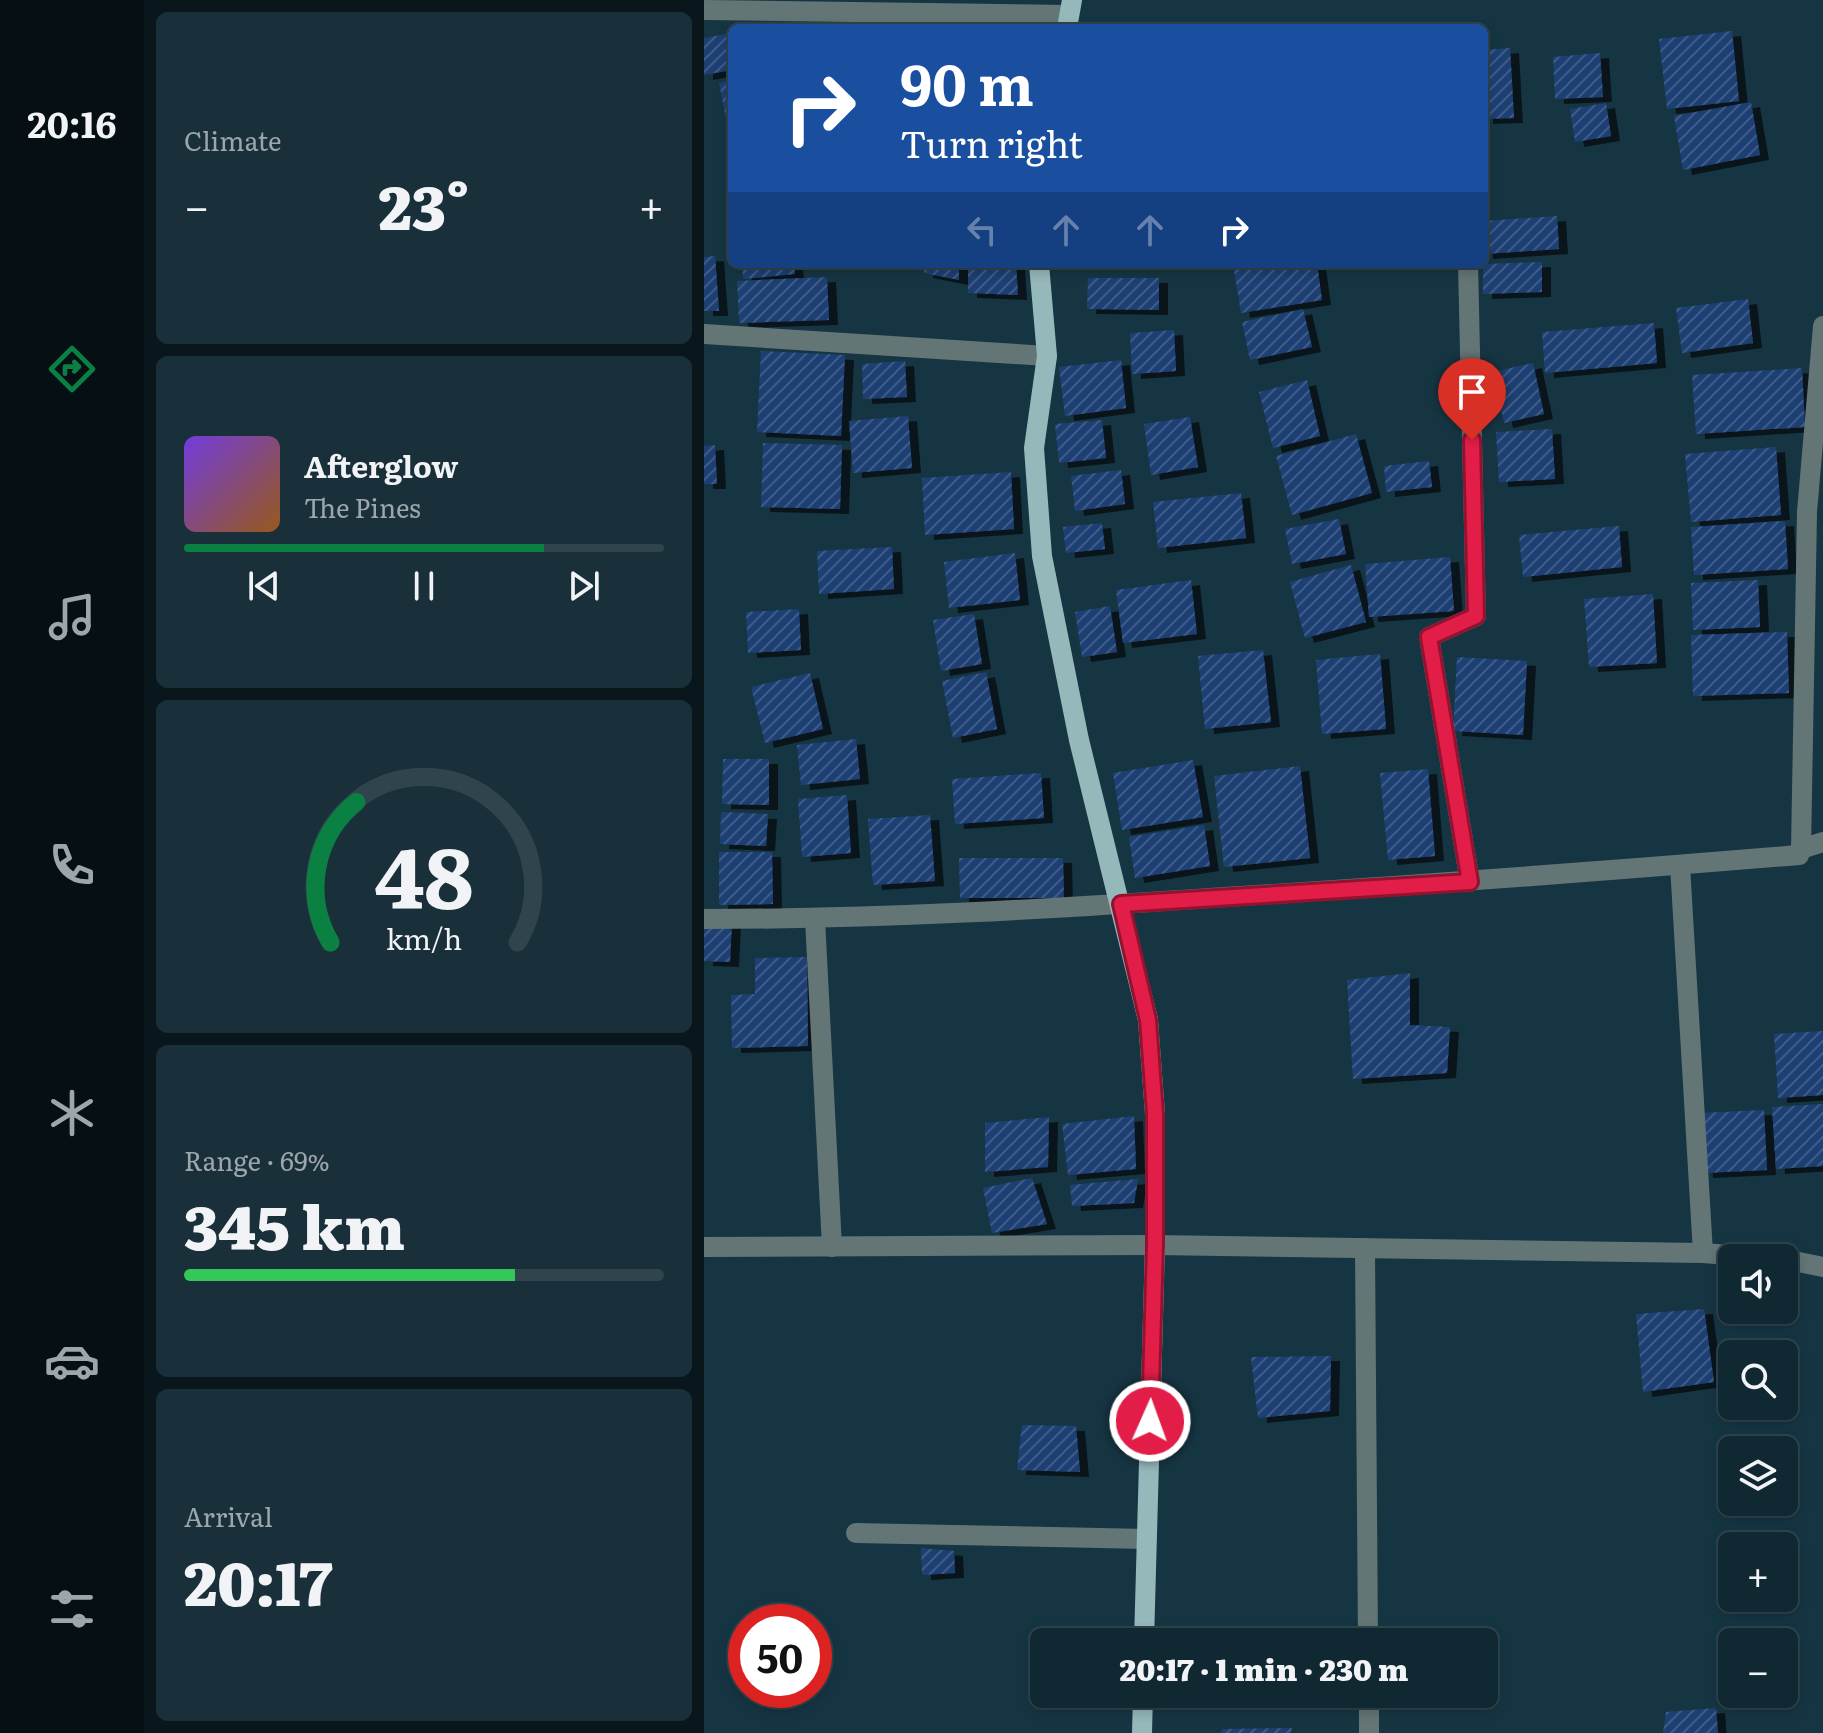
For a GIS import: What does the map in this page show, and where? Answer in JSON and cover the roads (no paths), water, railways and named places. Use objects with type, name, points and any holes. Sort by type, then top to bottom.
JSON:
[{"type":"main road","points":[[1039,268],[1047,356],[1034,448],[1042,556],[1079,740],[1148,1020],[1155,1114],[1155,1245],[1144,1628]]},
{"type":"main road","points":[[1142,1733],[1143,1708]]},
{"type":"street","points":[[704,10],[1069,14]]},
{"type":"street","points":[[1468,268],[1476,616],[1429,637],[1470,882]]},
{"type":"street","points":[[704,919],[815,919],[1121,904],[1470,882],[1799,855],[1807,512],[1823,326]]},
{"type":"street","points":[[704,334],[1047,356]]},
{"type":"street","points":[[1801,849],[1823,842]]},
{"type":"street","points":[[1680,865],[1703,1253]]},
{"type":"street","points":[[815,919],[832,1247]]},
{"type":"street","points":[[704,1247],[1155,1245],[1718,1254]]},
{"type":"street","points":[[1365,1248],[1368,1628]]},
{"type":"street","points":[[1798,1262],[1823,1267]]},
{"type":"street","points":[[856,1533],[1147,1539]]},
{"type":"street","points":[[1369,1708],[1369,1733]]}]
